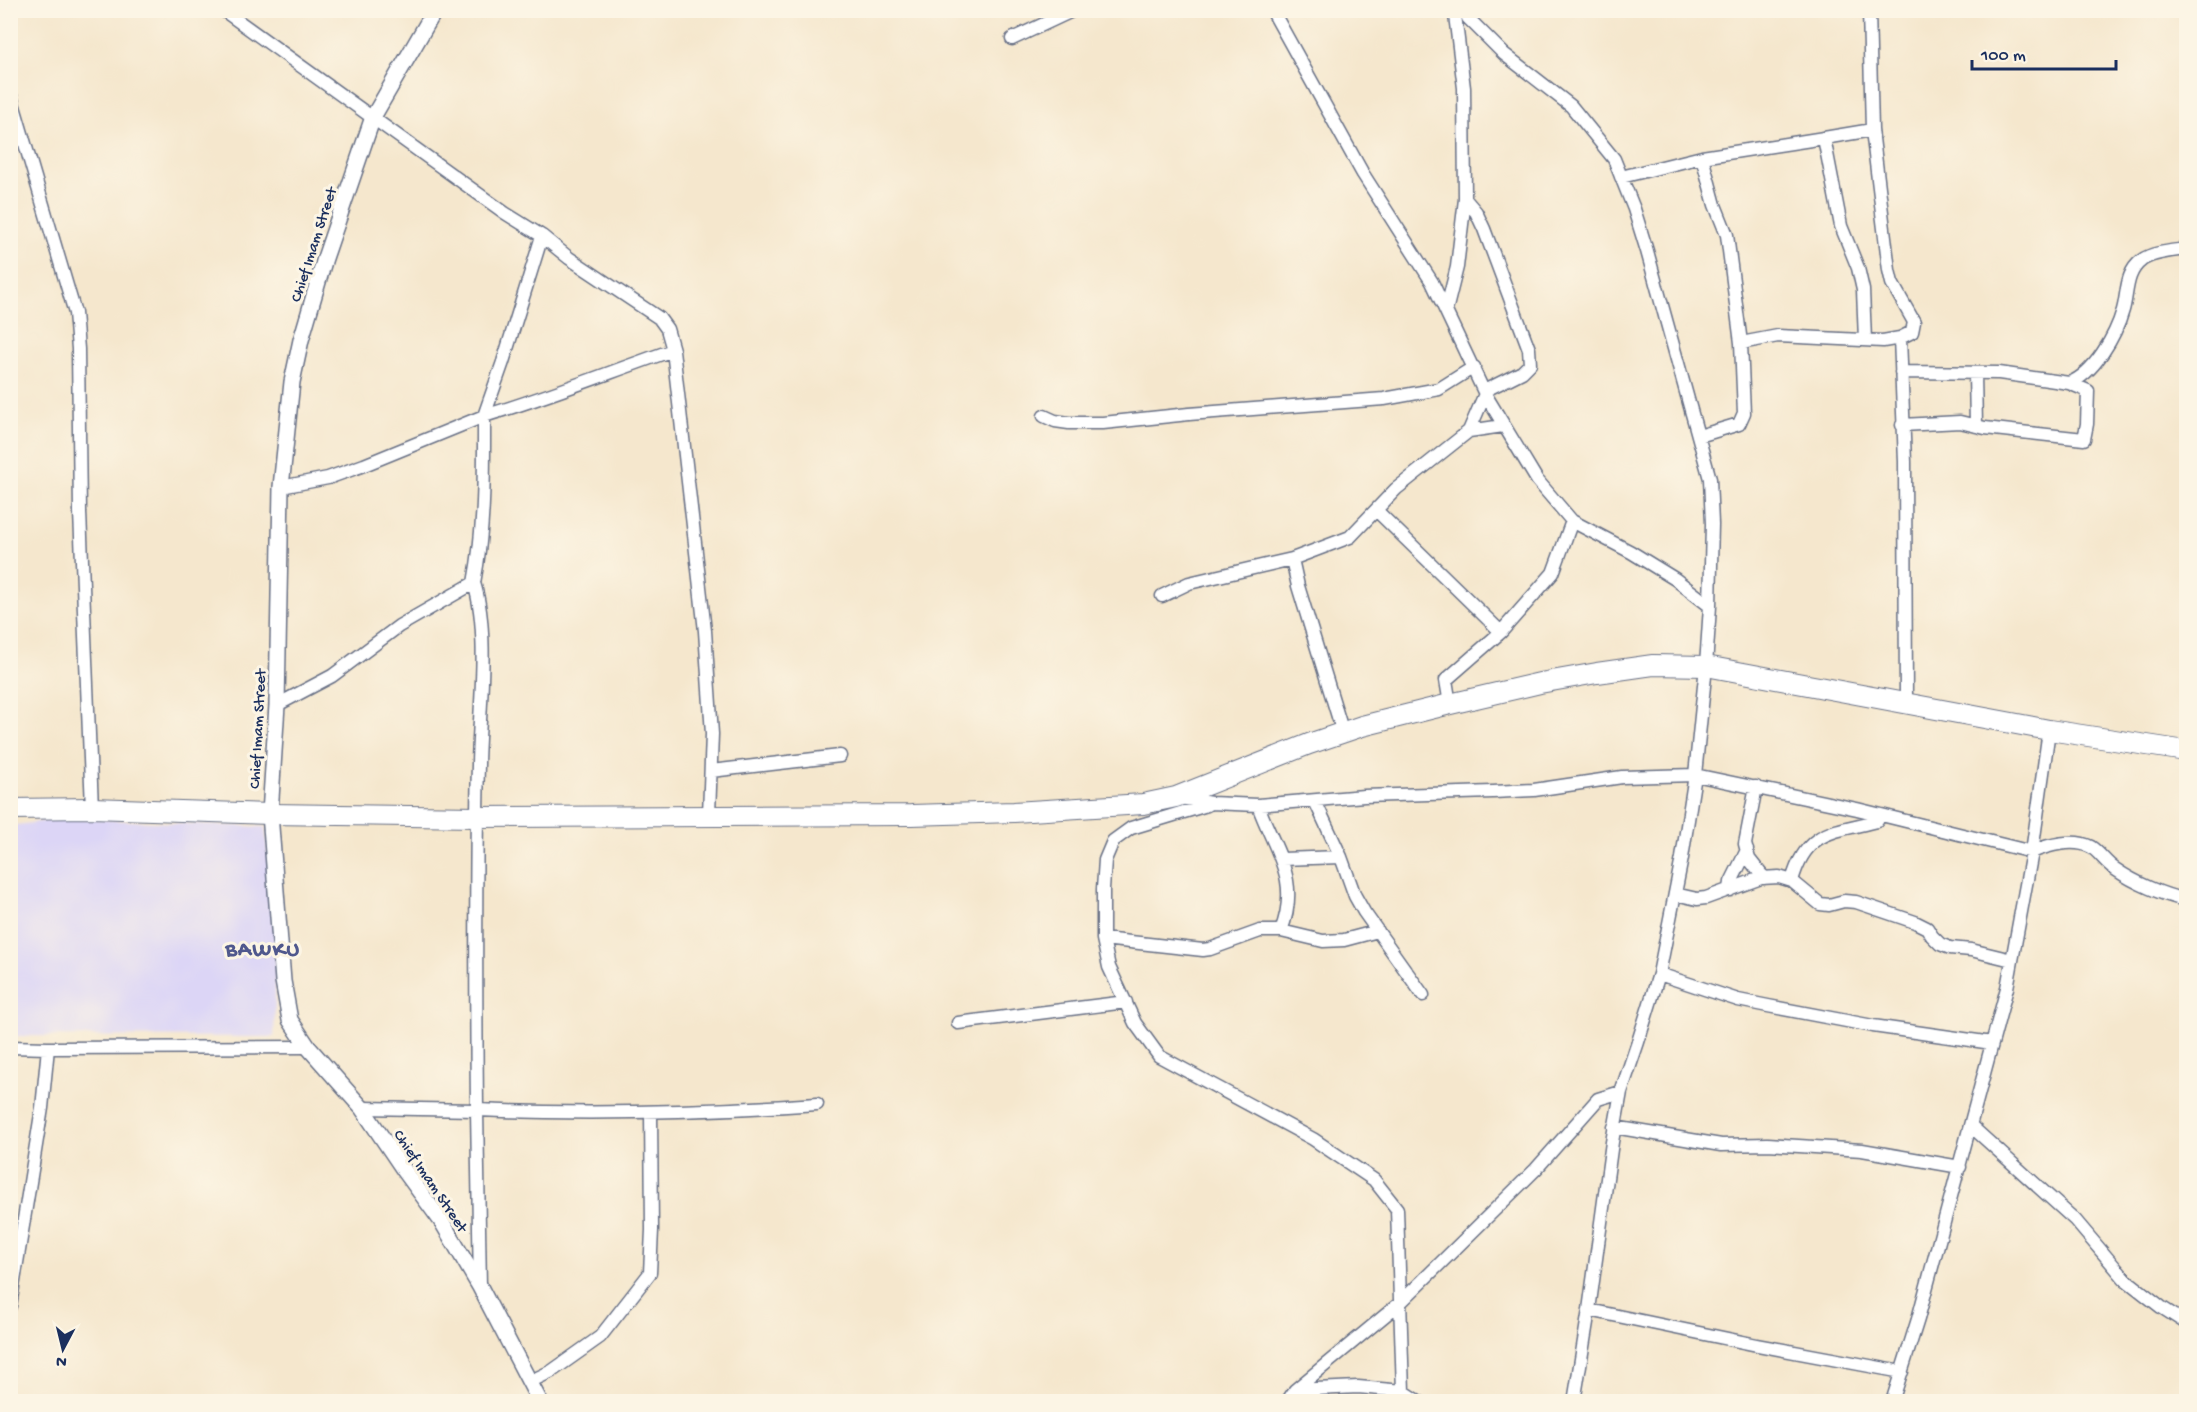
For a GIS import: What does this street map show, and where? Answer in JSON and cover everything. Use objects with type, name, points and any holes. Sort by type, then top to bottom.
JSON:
[{"type":"highway","points":[[10,809],[92,808],[270,814],[477,817],[709,814],[912,815],[1143,804],[1176,797],[1342,733],[1540,683],[1653,665],[1706,666],[2049,730],[2187,751]]},
{"type":"street","points":[[223,10],[505,213],[542,236],[573,261],[659,318],[667,329],[673,350],[705,631],[712,734],[709,814]]},
{"type":"street","name":"Chief Imam Street","points":[[435,10],[373,117],[300,340],[292,382],[281,487],[277,705],[270,814],[283,981],[290,1020],[308,1047],[362,1108],[442,1222],[480,1287],[540,1401]]},
{"type":"street","points":[[1012,39],[1074,10]]},
{"type":"street","points":[[1272,10],[1364,174],[1432,282],[1503,426],[1537,480],[1572,521],[1631,552],[1675,579],[1710,606]]},
{"type":"street","points":[[1741,343],[1778,336],[1883,341],[1900,338],[1912,332],[1914,322],[1892,283],[1889,270],[1872,130],[1869,10]]},
{"type":"street","points":[[1446,311],[1457,267],[1465,199],[1464,98],[1458,13]]},
{"type":"street","points":[[1458,13],[1504,54],[1571,106],[1614,159],[1634,209],[1647,251],[1678,370],[1710,479],[1712,525],[1710,606],[1695,775],[1659,974],[1621,1092],[1614,1127],[1574,1401]]},
{"type":"street","points":[[10,93],[75,313],[80,512],[92,808]]},
{"type":"street","points":[[1621,177],[1702,157],[1872,130]]},
{"type":"street","points":[[1824,138],[1841,226],[1858,268],[1863,290],[1864,340]]},
{"type":"street","points":[[1699,436],[1734,426],[1743,419],[1741,343],[1727,235],[1715,205],[1702,157]]},
{"type":"street","points":[[1161,596],[1188,583],[1292,559],[1350,537],[1396,489],[1469,431],[1485,392],[1522,372],[1530,364],[1528,349],[1484,229],[1476,212],[1465,199]]},
{"type":"street","points":[[480,1287],[477,1110],[477,817],[482,681],[481,619],[474,583],[482,535],[484,416],[542,236]]},
{"type":"street","points":[[2069,383],[2080,379],[2114,335],[2123,309],[2130,272],[2143,259],[2187,249]]},
{"type":"street","points":[[1900,338],[1905,462],[1906,703]]},
{"type":"street","points":[[281,487],[328,478],[484,416],[537,400],[673,350]]},
{"type":"street","points":[[1044,416],[1054,421],[1070,423],[1103,423],[1384,399],[1440,389],[1474,368]]},
{"type":"street","points":[[1901,372],[1999,373],[2069,383],[2088,391],[2084,439],[2073,440],[1960,422],[1902,424]]},
{"type":"street","points":[[1975,373],[1976,426]]},
{"type":"street","points":[[1469,431],[1503,426]]},
{"type":"street","points":[[1376,510],[1501,632]]},
{"type":"street","points":[[1450,704],[1446,680],[1501,632],[1553,573],[1572,521]]},
{"type":"street","points":[[1292,559],[1342,733]]},
{"type":"street","points":[[277,705],[332,676],[399,627],[474,583]]},
{"type":"street","points":[[1892,1401],[1960,1167],[2012,960],[2032,852],[2049,730]]},
{"type":"street","points":[[711,771],[840,756]]},
{"type":"street","points":[[1176,797],[1211,803],[1258,805],[1364,796],[1514,791],[1622,777],[1695,775],[1880,815],[2032,852],[2045,847],[2082,844],[2091,848],[2115,869],[2130,878],[2166,894],[2187,900]]},
{"type":"street","points":[[1755,787],[1745,844],[1754,867],[1764,878]]},
{"type":"street","points":[[1316,801],[1341,856],[1355,896],[1423,995]]},
{"type":"street","points":[[1211,803],[1131,828],[1113,841],[1105,860],[1103,889],[1103,939],[1109,967],[1135,1023],[1159,1056],[1313,1139],[1374,1180],[1397,1209],[1403,1391]]},
{"type":"street","points":[[1258,805],[1282,859],[1289,886],[1287,916],[1281,931]]},
{"type":"street","points":[[1792,881],[1802,856],[1816,838],[1877,821],[1880,815]]},
{"type":"street","points":[[1730,890],[1731,882],[1747,850]]},
{"type":"street","points":[[1282,859],[1341,856]]},
{"type":"street","points":[[1675,894],[1697,899],[1764,878],[1779,877],[1792,881],[1820,904],[1856,902],[1915,922],[1927,928],[1940,944],[1950,948],[1971,950],[2012,960]]},
{"type":"street","points":[[1103,939],[1210,950],[1260,931],[1281,931],[1323,941],[1344,940],[1378,931]]},
{"type":"street","points":[[1659,974],[1738,1000],[1873,1026],[1992,1043]]},
{"type":"street","points":[[958,1023],[1126,1002]]},
{"type":"street","points":[[10,1047],[308,1047]]},
{"type":"street","points":[[11,1298],[42,1108],[48,1048]]},
{"type":"street","points":[[1287,1401],[1295,1390],[1400,1303],[1536,1169],[1598,1099],[1621,1092]]},
{"type":"street","points":[[362,1108],[608,1113],[818,1104]]},
{"type":"street","points":[[529,1382],[552,1371],[600,1337],[650,1273],[651,1112]]},
{"type":"street","points":[[1971,1126],[2075,1220],[2125,1279],[2161,1307],[2187,1323]]},
{"type":"street","points":[[1614,1127],[1721,1145],[1768,1144],[1862,1150],[1960,1167]]},
{"type":"street","points":[[1589,1310],[1902,1372]]},
{"type":"street","points":[[1295,1390],[1358,1387],[1403,1391],[1420,1401]]},
{"type":"shaded area","points":[[66,818],[265,827],[277,936],[274,1037],[11,1036],[10,826]]},
{"type":"district","name":"BAWKU","points":[[263,947]]}]
